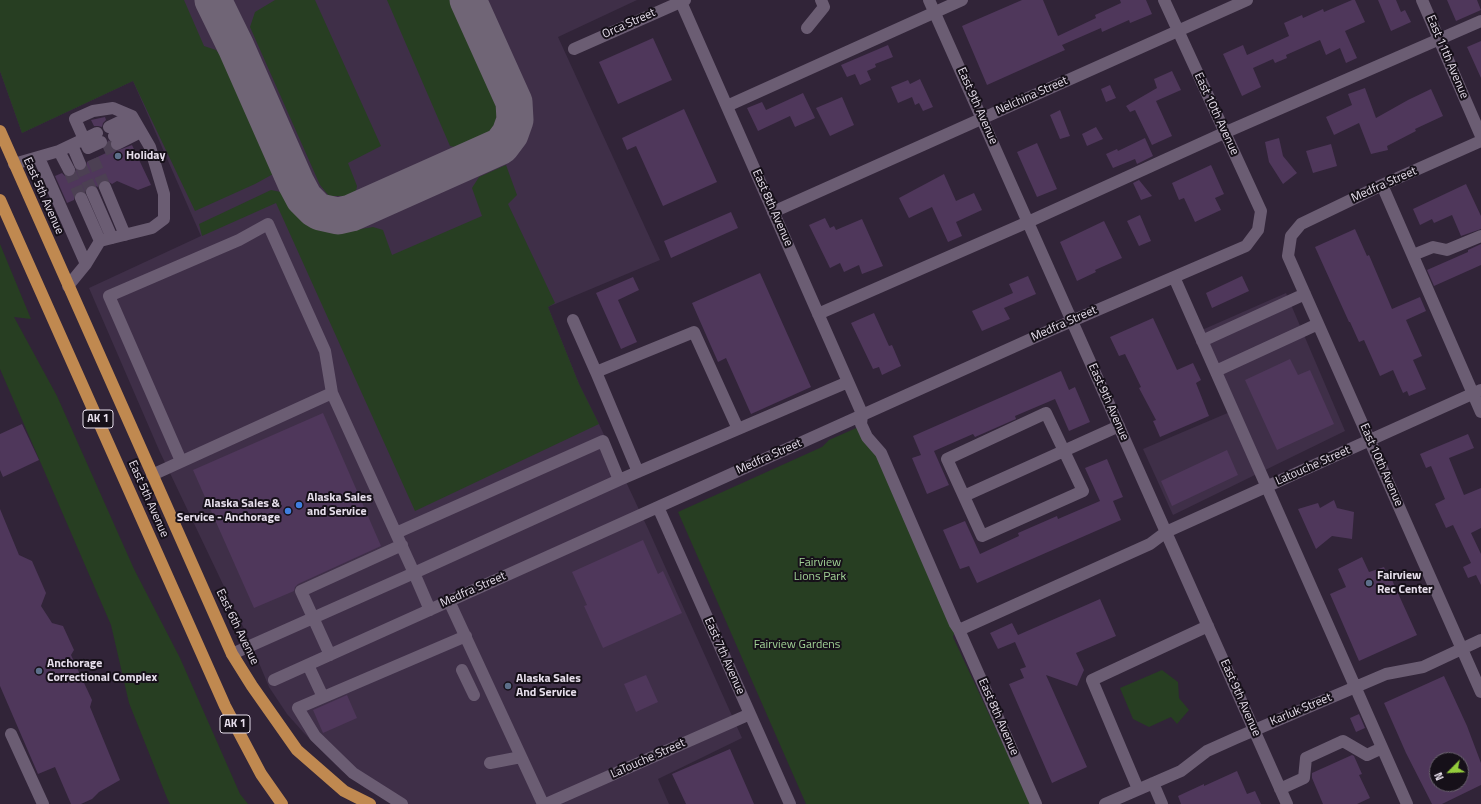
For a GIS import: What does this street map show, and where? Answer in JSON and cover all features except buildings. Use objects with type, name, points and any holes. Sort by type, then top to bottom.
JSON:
[{"type":"highway","name":"East 5th Avenue","points":[[0,131],[151,472]]},
{"type":"highway","name":"East 5th Avenue","points":[[0,200],[225,706],[261,774],[282,804]]},
{"type":"highway","name":"East 6th Avenue","points":[[151,472],[232,654],[252,686],[296,750],[344,791],[370,804]]},
{"type":"street","points":[[807,28],[824,7],[821,0]]},
{"type":"street","name":"East 9th Avenue","points":[[929,0],[1287,804]]},
{"type":"street","points":[[727,106],[962,0]]},
{"type":"street","name":"East 10th Avenue","points":[[1164,0],[1261,211],[1258,230]]},
{"type":"street","name":"Nelchina Street","points":[[774,212],[1247,0]]},
{"type":"street","name":"East 11th Avenue","points":[[1422,0],[1481,136]]},
{"type":"street","name":"Orca Street","points":[[574,49],[683,1]]},
{"type":"street","name":"East 8th Avenue","points":[[683,1],[727,106],[862,415],[861,424],[867,437],[881,453],[1036,804]]},
{"type":"street","points":[[818,314],[1028,222],[1224,133],[1481,21]]},
{"type":"street","points":[[68,286],[106,240],[152,228],[164,219],[164,194],[150,147],[137,124],[113,108],[93,111],[75,119],[89,150]]},
{"type":"street","points":[[137,124],[113,136],[137,124]]},
{"type":"street","name":"Medfra Street","points":[[1291,236],[1301,224],[1307,220],[1481,141]]},
{"type":"street","points":[[89,150],[101,142],[89,150]]},
{"type":"street","points":[[14,164],[38,158],[72,145],[89,150]]},
{"type":"street","points":[[72,145],[80,164]]},
{"type":"street","points":[[59,151],[69,170]]},
{"type":"street","points":[[38,158],[86,264]]},
{"type":"street","points":[[1382,185],[1477,392],[1481,412]]},
{"type":"street","points":[[105,187],[125,235]]},
{"type":"street","points":[[92,192],[106,240]]},
{"type":"street","points":[[80,198],[106,240]]},
{"type":"street","points":[[181,461],[109,296],[239,240],[268,224],[325,351],[332,393],[402,545],[430,610]]},
{"type":"street","name":"Medfra Street","points":[[274,680],[1072,321],[1246,246],[1258,230]]},
{"type":"street","name":"East 10th Avenue","points":[[1291,236],[1288,256],[1481,692]]},
{"type":"street","points":[[1413,255],[1433,246],[1447,250],[1481,236]]},
{"type":"street","points":[[1174,277],[1407,804]]},
{"type":"street","points":[[1202,341],[1305,294]]},
{"type":"street","points":[[573,320],[638,472]]},
{"type":"street","points":[[1216,371],[1318,324]]},
{"type":"street","points":[[596,372],[694,332],[738,429]]},
{"type":"street","points":[[232,654],[619,480],[848,382]]},
{"type":"street","name":"Latouche Street","points":[[959,630],[1150,544],[1166,532],[1477,392]]},
{"type":"street","points":[[151,472],[181,461],[332,393]]},
{"type":"street","points":[[1046,413],[1083,491],[982,536],[964,496],[946,459],[1046,413]]},
{"type":"street","points":[[964,496],[1119,426]]},
{"type":"street","points":[[396,533],[602,441],[619,480]]},
{"type":"street","name":"East 7th Avenue","points":[[658,507],[790,804]]},
{"type":"street","points":[[330,655],[301,591],[402,545]]},
{"type":"street","points":[[449,601],[542,804]]},
{"type":"street","points":[[1138,789],[1092,680],[1208,626]]},
{"type":"street","points":[[402,804],[353,773],[315,736],[298,708],[466,636]]},
{"type":"street","name":"Karluk Street","points":[[1105,804],[1181,770],[1208,751],[1254,730],[1386,674],[1423,667],[1481,640]]},
{"type":"street","points":[[308,665],[323,697]]},
{"type":"street","points":[[462,670],[474,695]]},
{"type":"street","name":"LaTouche Street","points":[[546,804],[750,714]]},
{"type":"street","points":[[11,734],[43,804]]},
{"type":"street","points":[[1280,788],[1304,778],[1306,758],[1343,741],[1368,756],[1382,748]]},
{"type":"street","points":[[490,763],[521,757]]},
{"type":"street","points":[[1152,783],[1162,804]]},
{"type":"shaded area","points":[[0,0],[637,0],[558,37],[660,260],[548,307],[579,384],[649,531],[742,738],[658,779],[669,804],[396,804],[365,788],[342,771],[287,714],[269,687],[249,639],[159,450],[89,288],[201,236],[133,81],[22,133],[0,71]]},
{"type":"shaded area","points":[[1286,293],[1345,431],[1173,515],[1143,449],[1237,409],[1202,330]]},
{"type":"green space","points":[[0,0],[184,0],[204,46],[216,50],[225,61],[275,173],[255,184],[195,211],[133,81],[22,133],[0,71]]},
{"type":"green space","points":[[275,0],[315,0],[381,146],[348,163],[357,186],[356,191],[348,196],[329,196],[320,185],[250,27],[255,12]]},
{"type":"green space","points":[[387,0],[451,0],[497,99],[498,107],[496,122],[490,131],[460,148],[450,146]]},
{"type":"green space","points":[[506,165],[517,195],[508,204],[555,303],[548,307],[579,384],[599,424],[415,511],[276,203],[202,236],[199,224],[271,190],[286,193],[297,212],[307,222],[325,230],[343,232],[373,227],[383,230],[392,255],[482,216],[472,188],[479,177]]},
{"type":"green space","points":[[0,244],[31,319],[14,317],[57,396],[134,569],[180,658],[240,794],[248,804],[170,804],[167,798],[129,703],[111,625],[0,369]]},
{"type":"green space","name":"Fairview Lions Park","points":[[863,425],[957,623],[953,637],[1031,804],[806,804],[678,512],[822,447],[829,440]]},
{"type":"green space","points":[[1162,670],[1178,682],[1179,698],[1189,710],[1177,724],[1171,717],[1149,727],[1133,719],[1120,688]]},
{"type":"taxiway","points":[[213,0],[236,47],[304,198],[320,212],[338,216],[351,213],[501,146],[510,134],[515,120],[514,102],[468,0]]},
{"type":"tunnel","points":[[104,150],[117,144]]},
{"type":"tunnel","points":[[93,159],[105,187]]},
{"type":"tunnel","points":[[80,164],[92,192]]},
{"type":"tunnel","points":[[69,170],[81,198]]},
{"type":"place","name":"Holiday","points":[[118,156]]},
{"type":"place","name":"Alaska Sales and Service","points":[[299,505]]},
{"type":"place","name":"Alaska Sales & Service - Anchorage","points":[[288,511]]},
{"type":"place","name":"Fairview Rec Center","points":[[1369,583]]},
{"type":"place","name":"Anchorage Correctional Complex","points":[[39,671]]},
{"type":"place","name":"Alaska Sales And Service","points":[[508,686]]},
{"type":"park label","name":"Fairview Gardens","points":[[797,645]]}]
